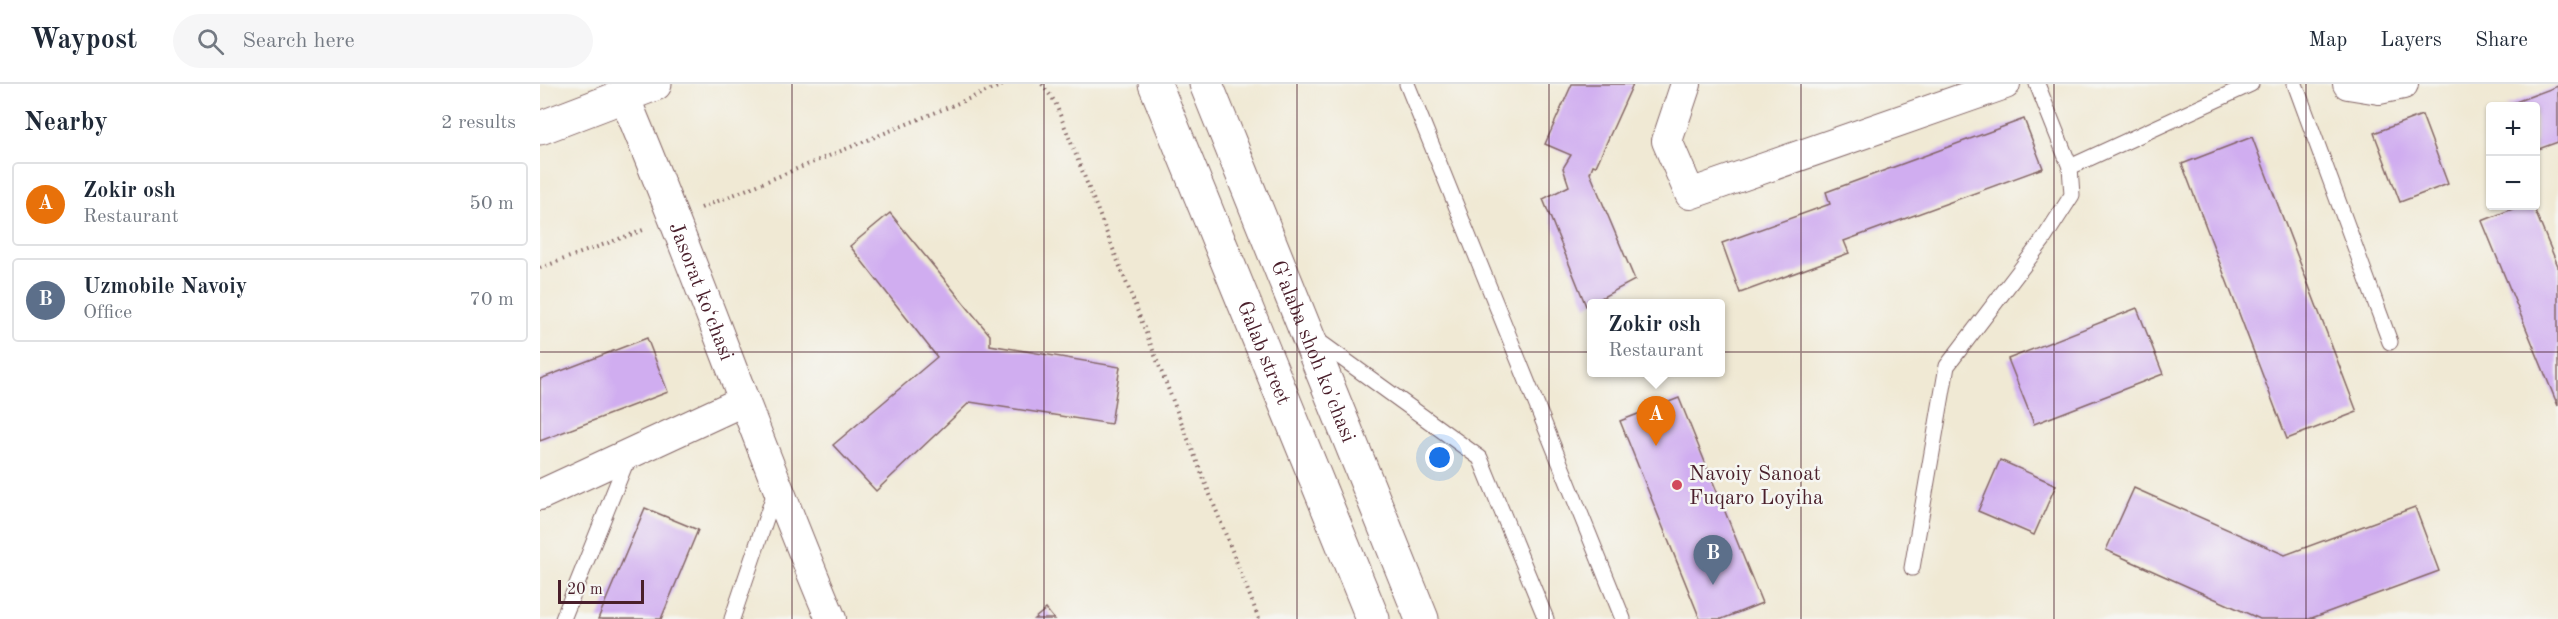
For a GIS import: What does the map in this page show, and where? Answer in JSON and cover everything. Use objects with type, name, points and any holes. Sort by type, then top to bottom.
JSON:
[{"type":"main road","points":[[540,128],[655,84]]},
{"type":"main road","name":"Galab street","points":[[1155,84],[1373,619]]},
{"type":"main road","name":"G'alaba shoh ko'chasi","points":[[1206,84],[1422,619]]},
{"type":"street","points":[[1686,84],[1667,141],[1690,194],[2005,84]]},
{"type":"street","points":[[2348,84],[2379,89],[2403,84]]},
{"type":"street","name":"Jasorat ko‘chasi","points":[[624,96],[676,219],[776,489],[831,619]]},
{"type":"street","points":[[540,495],[743,401]]},
{"type":"lane","points":[[1407,84],[1623,619]]},
{"type":"lane","points":[[1912,568],[1947,366],[2043,240],[2072,195],[2070,167],[2037,84]]},
{"type":"lane","points":[[2070,167],[2251,84]]},
{"type":"lane","points":[[2295,84],[2391,342]]},
{"type":"lane","points":[[1307,334],[1480,458],[1546,619]]},
{"type":"lane","points":[[563,619],[629,454]]},
{"type":"lane","points":[[732,619],[776,489]]},
{"type":"path","points":[[540,268],[676,219],[1005,84]]},
{"type":"path","points":[[1042,84],[1055,102],[1259,619]]},
{"type":"building","points":[[1572,84],[1633,84],[1596,166],[1593,165],[1590,173],[1635,280],[1599,299],[1587,299],[1586,306],[1543,199],[1569,186],[1563,168],[1571,155],[1545,144]]},
{"type":"building","points":[[2558,86],[2558,142],[2540,149],[2540,102],[2516,102]]},
{"type":"building","points":[[2422,115],[2448,184],[2400,202],[2374,133]]},
{"type":"building","points":[[2024,119],[2043,168],[1844,241],[1849,253],[1740,293],[1722,243],[1830,204],[1826,192]]},
{"type":"building","points":[[2252,137],[2357,412],[2287,439],[2182,164]]},
{"type":"building","points":[[2510,210],[2535,210],[2558,266],[2558,406],[2482,221]]},
{"type":"building","points":[[890,213],[990,335],[990,345],[1120,367],[1111,424],[970,402],[876,491],[833,445],[937,357],[850,246]]},
{"type":"building","points":[[2137,308],[2163,374],[2034,424],[2008,359]]},
{"type":"building","points":[[647,338],[668,392],[540,441],[540,379]]},
{"type":"building","points":[[1679,398],[1762,603],[1722,619],[1700,619],[1620,421]]},
{"type":"building","points":[[2000,460],[2056,485],[2034,535],[1978,511]]},
{"type":"building","points":[[2134,488],[2285,555],[2415,507],[2439,571],[2309,619],[2260,619],[2106,550]]},
{"type":"building","points":[[645,508],[698,530],[661,619],[598,619]]},
{"type":"building","points":[[1046,609],[1054,619],[1034,619]]},
{"type":"place","name":"Zokir osh","points":[[1656,446]]},
{"type":"place","name":"Navoiy Sanoat Fuqaro Loyiha","points":[[1677,485]]},
{"type":"place","name":"Uzmobile Navoiy","points":[[1713,585]]}]
